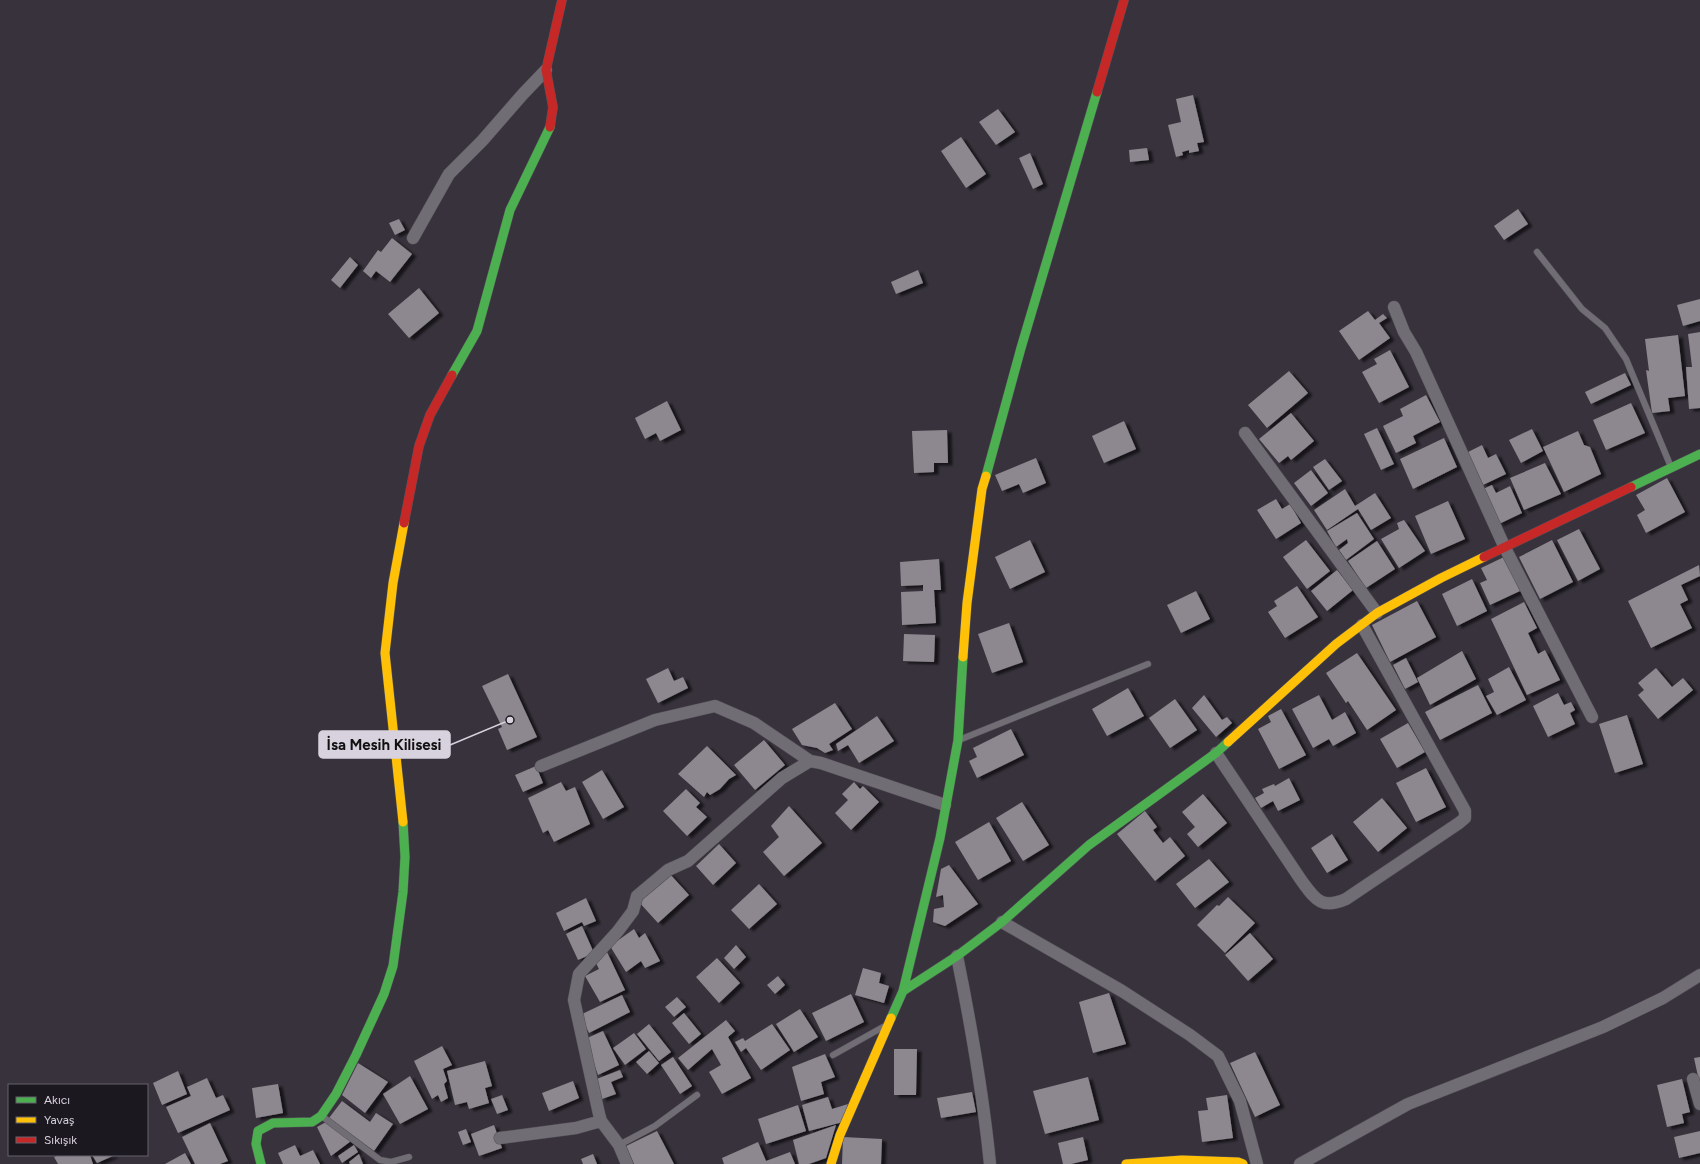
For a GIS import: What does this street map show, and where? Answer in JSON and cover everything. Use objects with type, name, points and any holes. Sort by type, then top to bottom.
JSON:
[{"type":"street","points":[[261,1164],[256,1144],[258,1131],[272,1123],[312,1122],[321,1116],[336,1094],[384,994],[393,966],[403,892],[405,857],[403,821],[385,653],[393,583],[419,446],[430,415],[477,331],[510,210],[549,131],[552,107],[546,70],[562,0]]},
{"type":"street","points":[[831,1164],[840,1135],[903,991],[940,838],[958,740],[967,603],[982,489],[1021,348],[1124,0]]},
{"type":"street","points":[[414,238],[449,174],[482,141],[546,70]]},
{"type":"street","points":[[1394,307],[1404,332],[1416,352],[1504,548],[1592,717]]},
{"type":"street","points":[[1244,433],[1377,613]]},
{"type":"street","points":[[903,991],[957,956],[1002,922],[1089,845],[1216,753],[1336,644],[1377,613],[1441,578],[1700,454]]},
{"type":"street","points":[[1216,753],[1308,890],[1316,900],[1328,904],[1338,903],[1346,899],[1465,818],[1465,812],[1362,625]]},
{"type":"street","points":[[541,766],[655,720],[715,706],[754,723],[810,761],[821,763],[945,805]]},
{"type":"street","points":[[628,1164],[619,1145],[601,1121],[574,1000],[579,974],[625,921],[632,911],[636,896],[668,870],[688,861],[782,778],[810,761]]},
{"type":"street","points":[[1002,922],[1122,991],[1190,1035],[1218,1056],[1240,1100],[1257,1164]]},
{"type":"street","points":[[957,956],[985,1121],[990,1164]]},
{"type":"street","points":[[1300,1164],[1408,1104],[1603,1027],[1663,998],[1700,975]]},
{"type":"street","points":[[1693,1079],[1700,1104]]},
{"type":"street","points":[[500,1138],[569,1129],[601,1121]]},
{"type":"street","points":[[1126,1164],[1146,1161],[1194,1160],[1238,1162],[1243,1164]]},
{"type":"lane","points":[[1537,252],[1582,309],[1605,328],[1626,359],[1672,468]]},
{"type":"lane","points":[[958,740],[1148,664]]},
{"type":"lane","points":[[833,1055],[888,1025]]},
{"type":"lane","points":[[619,1145],[655,1126],[697,1095]]},
{"type":"lane","points":[[321,1116],[380,1160],[391,1162],[409,1156]]},
{"type":"building","points":[[1193,95],[1204,142],[1197,143],[1199,151],[1189,153],[1189,150],[1182,152],[1183,155],[1176,157],[1168,125],[1181,122],[1176,99]]},
{"type":"building","points":[[998,109],[1015,132],[996,145],[979,122]]},
{"type":"building","points":[[961,137],[986,174],[966,188],[941,151]]},
{"type":"building","points":[[1147,148],[1149,160],[1130,162],[1129,150]]},
{"type":"building","points":[[1030,153],[1043,184],[1033,189],[1019,158]]},
{"type":"building","points":[[1518,209],[1528,224],[1504,240],[1494,226]]},
{"type":"building","points":[[399,219],[405,230],[395,235],[389,223]]},
{"type":"building","points":[[392,238],[412,254],[390,282],[376,271],[371,278],[363,271],[378,250],[381,252]]},
{"type":"building","points":[[350,257],[358,265],[340,288],[331,280]]},
{"type":"building","points":[[918,270],[923,283],[896,294],[891,282]]},
{"type":"building","points":[[419,288],[439,313],[409,338],[388,314]]},
{"type":"building","points":[[1700,299],[1700,321],[1683,326],[1677,305]]},
{"type":"building","points":[[1368,311],[1375,320],[1383,314],[1387,318],[1379,323],[1390,338],[1359,360],[1339,331]]},
{"type":"building","points":[[1700,332],[1700,408],[1689,409],[1686,367],[1692,367],[1688,334]]},
{"type":"building","points":[[1678,335],[1685,396],[1668,398],[1670,411],[1652,413],[1646,370],[1649,371],[1645,339]]},
{"type":"building","points":[[1390,350],[1409,387],[1379,403],[1362,372],[1377,364],[1374,359]]},
{"type":"building","points":[[1289,371],[1308,393],[1267,428],[1248,405]]},
{"type":"building","points":[[1625,373],[1631,385],[1591,404],[1585,392]]},
{"type":"building","points":[[1426,395],[1440,422],[1413,436],[1416,443],[1396,453],[1383,426],[1403,416],[1400,409]]},
{"type":"building","points":[[667,401],[681,430],[660,441],[656,433],[645,439],[635,418]]},
{"type":"building","points":[[1631,403],[1645,433],[1606,450],[1593,420]]},
{"type":"building","points":[[1291,413],[1314,441],[1291,460],[1288,456],[1279,463],[1259,439]]},
{"type":"building","points":[[1124,421],[1136,449],[1104,463],[1092,436]]},
{"type":"building","points":[[1377,428],[1394,464],[1381,470],[1364,434]]},
{"type":"building","points":[[1532,429],[1543,451],[1521,463],[1509,440]]},
{"type":"building","points":[[947,430],[948,463],[934,463],[934,472],[914,473],[912,431]]},
{"type":"building","points":[[1578,431],[1584,445],[1590,447],[1601,474],[1564,492],[1543,447]]},
{"type":"building","points":[[1444,438],[1457,467],[1413,489],[1400,459]]},
{"type":"building","points":[[1482,445],[1488,458],[1496,454],[1506,474],[1483,485],[1468,452]]},
{"type":"building","points":[[1036,458],[1046,483],[1023,493],[1019,484],[1002,491],[995,475]]},
{"type":"building","points":[[1325,459],[1342,481],[1329,490],[1313,467]]},
{"type":"building","points":[[1545,463],[1561,494],[1524,510],[1510,478]]},
{"type":"building","points":[[1311,470],[1328,493],[1311,506],[1294,483]]},
{"type":"building","points":[[1667,478],[1685,512],[1646,533],[1637,515],[1645,510],[1636,495]]},
{"type":"building","points":[[1492,485],[1496,493],[1510,486],[1522,513],[1499,524],[1483,489]]},
{"type":"building","points":[[1345,489],[1355,506],[1375,493],[1391,518],[1371,530],[1358,509],[1327,530],[1314,510]]},
{"type":"building","points":[[1276,499],[1282,509],[1290,504],[1301,523],[1276,539],[1257,510]]},
{"type":"building","points":[[1448,501],[1465,539],[1431,554],[1415,516]]},
{"type":"building","points":[[1357,513],[1374,539],[1346,560],[1339,550],[1348,543],[1347,539],[1336,547],[1327,531]]},
{"type":"building","points":[[1404,520],[1425,551],[1399,568],[1381,539],[1399,529],[1397,523]]},
{"type":"building","points":[[1579,529],[1600,569],[1578,581],[1557,540]]},
{"type":"building","points":[[1030,540],[1045,572],[1010,589],[995,557]]},
{"type":"building","points":[[1306,540],[1330,571],[1307,589],[1283,557]]},
{"type":"building","points":[[1552,540],[1573,582],[1540,599],[1519,557]]},
{"type":"building","points":[[1377,541],[1395,569],[1366,588],[1348,561]]},
{"type":"building","points":[[1504,557],[1520,591],[1490,605],[1480,583],[1487,580],[1481,568]]},
{"type":"building","points":[[939,559],[941,590],[934,590],[936,623],[902,625],[901,592],[923,591],[923,585],[901,586],[900,562]]},
{"type":"building","points":[[1699,565],[1700,576],[1681,585],[1688,600],[1680,604],[1692,628],[1651,648],[1628,601]]},
{"type":"building","points":[[1337,570],[1353,590],[1327,611],[1311,591]]},
{"type":"building","points":[[1472,579],[1487,611],[1457,626],[1442,594]]},
{"type":"building","points":[[1297,586],[1318,617],[1285,638],[1268,612],[1277,606],[1274,601]]},
{"type":"building","points":[[1196,591],[1210,619],[1181,633],[1167,605]]},
{"type":"building","points":[[1417,601],[1436,637],[1390,662],[1372,625]]},
{"type":"building","points":[[1524,602],[1537,628],[1528,633],[1538,654],[1545,650],[1560,680],[1527,695],[1491,619]]},
{"type":"building","points":[[1009,623],[1023,662],[992,673],[978,634]]},
{"type":"building","points":[[904,634],[935,635],[934,662],[903,661]]},
{"type":"building","points":[[1462,651],[1476,679],[1430,705],[1417,678]]},
{"type":"building","points":[[1357,653],[1396,710],[1367,730],[1348,701],[1346,703],[1326,673]]},
{"type":"building","points":[[1406,658],[1418,682],[1405,689],[1393,665]]},
{"type":"building","points":[[1509,667],[1526,700],[1497,715],[1486,696],[1494,692],[1488,679]]},
{"type":"building","points":[[668,668],[674,681],[683,677],[688,688],[658,703],[646,679]]},
{"type":"building","points":[[1656,668],[1672,687],[1683,678],[1693,690],[1658,719],[1638,695],[1644,690],[1638,683]]},
{"type":"building","points":[[508,674],[537,737],[507,750],[498,729],[502,727],[482,686]]},
{"type":"building","points":[[1478,685],[1492,713],[1440,740],[1425,712]]},
{"type":"building","points":[[1128,688],[1144,716],[1107,736],[1092,709]]},
{"type":"building","points":[[1558,693],[1564,705],[1571,702],[1575,710],[1570,713],[1575,724],[1548,737],[1533,706]]},
{"type":"building","points":[[1204,695],[1222,720],[1227,717],[1232,723],[1216,737],[1192,708]]},
{"type":"building","points":[[1319,695],[1332,720],[1345,712],[1356,733],[1333,746],[1329,739],[1313,748],[1292,709]]},
{"type":"building","points":[[1175,699],[1197,730],[1170,748],[1149,718]]},
{"type":"building","points":[[835,703],[852,729],[829,744],[833,750],[825,753],[817,748],[802,745],[792,729]]},
{"type":"building","points":[[1281,709],[1306,755],[1279,769],[1258,729],[1271,722],[1268,716]]},
{"type":"building","points":[[1627,715],[1643,764],[1615,773],[1599,724]]},
{"type":"building","points":[[877,716],[894,741],[859,763],[848,745],[838,751],[836,744]]},
{"type":"building","points":[[1408,723],[1425,752],[1397,768],[1380,739]]},
{"type":"building","points":[[1011,729],[1024,755],[977,778],[969,761],[977,757],[973,748]]},
{"type":"building","points":[[764,740],[785,765],[755,790],[734,765]]},
{"type":"building","points":[[707,746],[736,775],[729,779],[720,789],[710,795],[707,792],[704,797],[678,774]]},
{"type":"building","points":[[536,766],[543,783],[523,792],[515,775]]},
{"type":"building","points":[[1426,768],[1446,807],[1416,822],[1396,783]]},
{"type":"building","points":[[602,770],[624,807],[603,819],[582,782]]},
{"type":"building","points":[[1289,778],[1300,800],[1278,811],[1273,801],[1261,808],[1255,798],[1264,793],[1262,789],[1274,784],[1275,786]]},
{"type":"building","points":[[561,782],[566,791],[575,787],[590,824],[554,842],[548,830],[543,833],[528,798]]},
{"type":"building","points":[[854,782],[860,789],[863,786],[879,802],[851,830],[835,813],[848,800],[842,794]]},
{"type":"building","points":[[686,789],[700,803],[696,807],[707,817],[687,836],[663,811]]},
{"type":"building","points":[[1203,794],[1227,823],[1198,847],[1187,834],[1195,827],[1182,812]]},
{"type":"building","points":[[1382,798],[1407,828],[1378,852],[1353,822]]},
{"type":"building","points":[[1022,802],[1049,845],[1023,861],[996,818]]},
{"type":"building","points":[[789,806],[822,843],[784,876],[763,852],[779,837],[771,826]]},
{"type":"building","points":[[1145,811],[1157,827],[1153,830],[1163,843],[1170,837],[1185,856],[1155,881],[1117,834]]},
{"type":"building","points":[[989,822],[1011,861],[978,880],[955,842]]},
{"type":"building","points":[[1332,834],[1348,860],[1327,873],[1311,848]]},
{"type":"building","points":[[719,844],[736,863],[713,885],[696,866]]},
{"type":"building","points":[[1209,859],[1229,882],[1195,908],[1176,884]]},
{"type":"building","points":[[949,865],[978,904],[945,926],[933,922],[934,909],[944,907],[943,895],[936,897],[941,869]]},
{"type":"building","points":[[669,873],[689,895],[658,923],[638,901]]},
{"type":"building","points":[[759,884],[777,904],[749,929],[731,910]]},
{"type":"building","points":[[1228,897],[1255,923],[1225,953],[1197,925],[1217,905],[1219,906]]},
{"type":"building","points":[[586,898],[596,921],[584,926],[582,922],[564,931],[556,913]]},
{"type":"building","points":[[582,926],[594,953],[578,960],[566,934]]},
{"type":"building","points":[[634,929],[639,938],[645,933],[660,961],[645,968],[641,961],[626,972],[610,946]]},
{"type":"building","points":[[1250,933],[1273,959],[1248,981],[1225,955]]},
{"type":"building","points":[[736,945],[746,957],[734,969],[724,958]]},
{"type":"building","points":[[607,952],[625,990],[600,1002],[585,976],[599,969],[594,959]]},
{"type":"building","points":[[717,958],[740,983],[719,1003],[696,977]]},
{"type":"building","points":[[863,968],[881,973],[879,983],[889,986],[884,1003],[855,995]]},
{"type":"building","points":[[778,976],[785,985],[775,994],[767,985]]},
{"type":"building","points":[[1109,993],[1126,1044],[1093,1053],[1079,1002]]},
{"type":"building","points":[[851,994],[864,1022],[826,1041],[812,1013]]},
{"type":"building","points":[[622,995],[630,1012],[589,1033],[580,1015]]},
{"type":"building","points":[[677,997],[686,1007],[674,1017],[665,1007]]},
{"type":"building","points":[[800,1009],[818,1037],[794,1052],[776,1024]]},
{"type":"building","points":[[684,1013],[701,1034],[689,1044],[672,1023]]},
{"type":"building","points":[[726,1020],[735,1031],[728,1037],[751,1078],[722,1094],[709,1072],[721,1065],[712,1049],[688,1070],[678,1058]]},
{"type":"building","points":[[649,1024],[671,1052],[659,1061],[637,1034]]},
{"type":"building","points":[[772,1024],[790,1050],[761,1070],[746,1048],[741,1052],[735,1042],[743,1038],[745,1041]]},
{"type":"building","points":[[603,1031],[619,1065],[598,1075],[585,1039]]},
{"type":"building","points":[[634,1033],[646,1049],[625,1065],[613,1048]]},
{"type":"building","points":[[442,1046],[452,1065],[443,1069],[447,1081],[444,1084],[448,1098],[441,1102],[438,1095],[432,1099],[414,1061]]},
{"type":"building","points":[[894,1049],[917,1049],[916,1095],[894,1095]]},
{"type":"building","points":[[649,1051],[659,1063],[647,1074],[636,1062]]},
{"type":"building","points":[[1255,1052],[1280,1105],[1255,1117],[1230,1063]]},
{"type":"building","points":[[825,1054],[835,1077],[821,1082],[824,1094],[801,1101],[792,1067]]},
{"type":"building","points":[[673,1057],[692,1086],[680,1094],[661,1065]]},
{"type":"building","points":[[1700,1057],[1700,1081],[1699,1081],[1694,1058]]},
{"type":"building","points":[[485,1061],[492,1086],[485,1088],[489,1103],[469,1109],[467,1102],[455,1105],[447,1071]]},
{"type":"building","points":[[358,1063],[388,1082],[365,1113],[342,1095]]},
{"type":"building","points":[[620,1070],[623,1077],[611,1082],[616,1094],[602,1099],[594,1080]]},
{"type":"building","points":[[178,1071],[187,1094],[162,1105],[153,1083]]},
{"type":"building","points":[[410,1076],[428,1109],[400,1124],[383,1094]]},
{"type":"building","points":[[1088,1077],[1099,1120],[1045,1134],[1033,1091]]},
{"type":"building","points":[[207,1078],[216,1098],[223,1095],[230,1110],[178,1133],[166,1107],[191,1096],[187,1087]]},
{"type":"building","points":[[1682,1079],[1690,1112],[1682,1114],[1684,1123],[1667,1127],[1657,1085]]},
{"type":"building","points":[[573,1081],[579,1098],[549,1111],[542,1093]]},
{"type":"building","points":[[278,1084],[283,1113],[256,1118],[252,1088]]},
{"type":"building","points":[[972,1092],[976,1112],[941,1118],[937,1098]]},
{"type":"building","points":[[502,1095],[508,1110],[497,1114],[491,1099]]},
{"type":"building","points":[[1227,1095],[1233,1138],[1202,1142],[1198,1111],[1208,1110],[1206,1098]]},
{"type":"building","points":[[828,1097],[832,1109],[848,1104],[843,1122],[809,1131],[802,1105]]},
{"type":"building","points":[[342,1101],[370,1122],[376,1113],[393,1124],[374,1151],[329,1118]]},
{"type":"building","points":[[798,1105],[806,1131],[766,1144],[758,1119]]},
{"type":"building","points":[[326,1122],[351,1141],[331,1156],[317,1127]]},
{"type":"building","points":[[210,1123],[228,1161],[220,1164],[195,1164],[182,1137]]},
{"type":"building","points":[[494,1125],[502,1148],[479,1156],[471,1134]]},
{"type":"building","points":[[836,1125],[826,1158],[809,1164],[799,1164],[793,1140]]},
{"type":"building","points":[[466,1129],[471,1142],[463,1145],[458,1132]]},
{"type":"building","points":[[657,1131],[674,1164],[634,1164],[626,1146]]},
{"type":"building","points":[[1700,1131],[1700,1153],[1679,1158],[1674,1137]]},
{"type":"building","points":[[843,1137],[882,1139],[881,1164],[842,1164]]},
{"type":"building","points":[[1083,1137],[1088,1160],[1071,1164],[1063,1164],[1058,1143]]},
{"type":"building","points":[[758,1142],[766,1161],[790,1152],[795,1164],[724,1164],[722,1158]]},
{"type":"building","points":[[295,1145],[300,1156],[313,1150],[320,1164],[283,1164],[278,1153]]},
{"type":"building","points":[[354,1145],[358,1152],[342,1163],[338,1156]]},
{"type":"building","points":[[185,1153],[191,1164],[165,1164]]},
{"type":"building","points":[[359,1154],[363,1164],[350,1164],[349,1162]]},
{"type":"building","points":[[593,1154],[597,1164],[583,1164],[581,1159]]},
{"type":"building","points":[[90,1156],[93,1164],[58,1164],[54,1157]]},
{"type":"building","points":[[93,1156],[113,1156],[97,1163]]},
{"type":"traffic: fast","points":[[986,476],[1021,348],[1097,92]]},
{"type":"traffic: fast","points":[[452,375],[477,331],[510,210],[550,127]]},
{"type":"traffic: fast","points":[[1631,487],[1700,454]]},
{"type":"traffic: fast","points":[[891,1018],[903,991],[940,838],[958,740],[963,657]]},
{"type":"traffic: fast","points":[[903,991],[957,956],[1002,922],[1089,845],[1216,753],[1228,742]]},
{"type":"traffic: fast","points":[[261,1164],[256,1144],[258,1131],[273,1123],[312,1122],[321,1116],[336,1094],[384,994],[393,966],[403,892],[405,857],[403,822]]},
{"type":"traffic: slow","points":[[963,657],[967,603],[982,489],[986,476]]},
{"type":"traffic: slow","points":[[403,822],[385,653],[393,583],[404,523]]},
{"type":"traffic: slow","points":[[1228,742],[1336,644],[1377,613],[1441,578],[1484,557]]},
{"type":"traffic: slow","points":[[831,1164],[840,1135],[891,1018]]},
{"type":"traffic: slow","points":[[1126,1164],[1182,1160],[1238,1162],[1243,1164]]},
{"type":"traffic: jam","points":[[550,127],[553,107],[546,70],[562,0]]},
{"type":"traffic: jam","points":[[1097,92],[1124,0]]},
{"type":"traffic: jam","points":[[404,523],[419,446],[430,415],[452,375]]},
{"type":"traffic: jam","points":[[1484,557],[1631,487]]},
{"type":"place","name":"İsa Mesih Kilisesi","points":[[510,720]]}]
